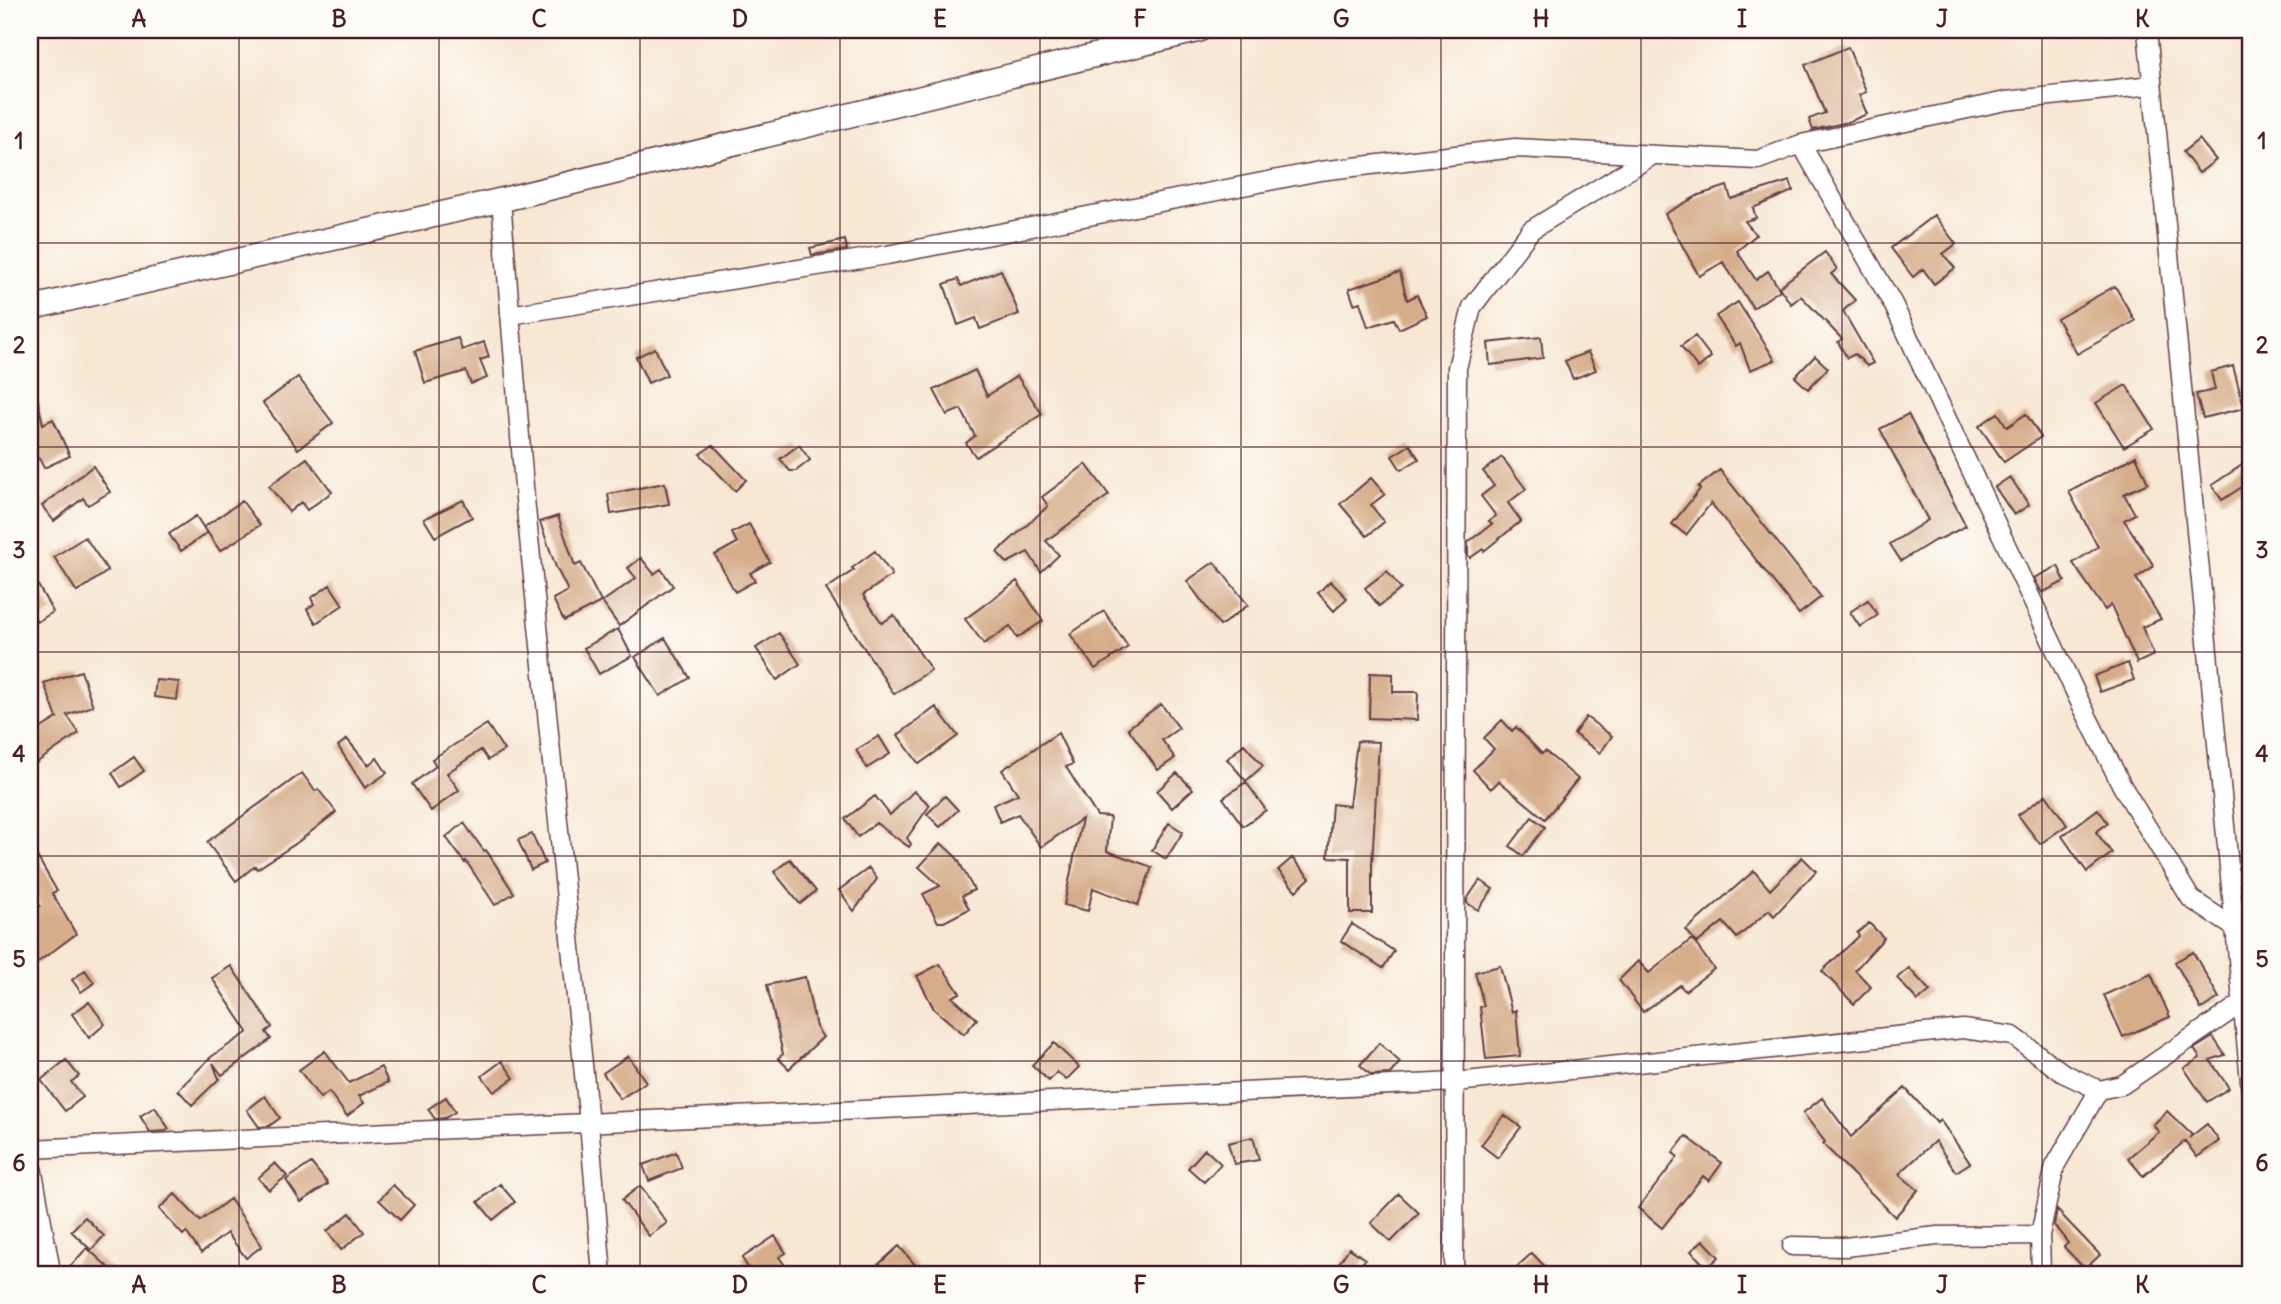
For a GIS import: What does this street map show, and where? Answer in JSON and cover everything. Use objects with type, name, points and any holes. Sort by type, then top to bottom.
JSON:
[{"type":"street","points":[[30,307],[501,200],[1199,30]]},
{"type":"street","points":[[2147,30],[2235,928],[2247,1000],[2251,1091]]},
{"type":"street","points":[[510,314],[887,255],[1320,171],[1515,148],[1758,160],[1801,144],[2006,101],[2152,85]]},
{"type":"street","points":[[1801,144],[1893,304],[2122,786],[2191,899],[2235,928]]},
{"type":"street","points":[[1454,1274],[1457,368],[1472,307],[1531,230],[1653,155]]},
{"type":"street","points":[[501,200],[525,499],[602,1274]]},
{"type":"street","points":[[30,1149],[1456,1082],[1964,1029],[2013,1036],[2063,1073],[2099,1090],[2122,1085],[2247,1000]]},
{"type":"street","points":[[2041,1274],[2040,1234],[2055,1166],[2099,1090]]},
{"type":"street","points":[[30,1170],[49,1274]]},
{"type":"street","points":[[1792,1246],[1845,1247],[1937,1236],[2040,1234]]},
{"type":"building","points":[[1848,47],[1866,92],[1859,95],[1867,114],[1848,122],[1813,130],[1809,119],[1825,113],[1805,65]]},
{"type":"building","points":[[2199,139],[2216,160],[2199,173],[2183,152]]},
{"type":"building","points":[[1790,181],[1793,191],[1753,208],[1756,218],[1745,221],[1756,235],[1737,251],[1756,280],[1768,271],[1780,290],[1753,308],[1723,262],[1699,276],[1665,214],[1699,195],[1727,186],[1731,199]]},
{"type":"building","points":[[1934,215],[1956,244],[1943,254],[1955,268],[1934,284],[1923,269],[1913,277],[1891,248]]},
{"type":"building","points":[[845,240],[847,250],[812,255],[810,248]]},
{"type":"building","points":[[1825,252],[1837,269],[1831,274],[1855,300],[1843,311],[1873,363],[1867,366],[1855,354],[1847,358],[1838,342],[1842,339],[1801,296],[1791,304],[1779,287]]},
{"type":"building","points":[[1001,270],[1019,314],[980,329],[976,318],[958,325],[944,284],[958,279],[961,286]]},
{"type":"building","points":[[1400,272],[1407,300],[1417,295],[1427,316],[1399,329],[1394,319],[1368,327],[1360,302],[1354,304],[1349,289]]},
{"type":"building","points":[[2115,286],[2135,321],[2077,354],[2057,319]]},
{"type":"building","points":[[1738,302],[1775,360],[1750,370],[1740,343],[1736,346],[1716,316]]},
{"type":"building","points":[[1695,336],[1711,357],[1698,368],[1681,346]]},
{"type":"building","points":[[1541,337],[1543,358],[1490,365],[1488,343]]},
{"type":"building","points":[[458,338],[462,350],[484,342],[489,357],[480,360],[487,378],[471,384],[466,371],[425,383],[415,351]]},
{"type":"building","points":[[655,348],[667,375],[648,383],[636,357]]},
{"type":"building","points":[[1588,352],[1596,370],[1573,379],[1565,361]]},
{"type":"building","points":[[1815,356],[1828,368],[1808,389],[1795,377]]},
{"type":"building","points":[[2233,366],[2244,408],[2203,418],[2196,394],[2215,390],[2211,372]]},
{"type":"building","points":[[975,370],[987,396],[1017,376],[1042,414],[976,457],[966,443],[975,436],[961,409],[947,415],[934,390]]},
{"type":"building","points":[[298,377],[333,423],[298,449],[263,403]]},
{"type":"building","points":[[2126,385],[2154,429],[2124,447],[2096,403]]},
{"type":"building","points":[[36,393],[43,424],[53,419],[70,456],[44,468],[30,447],[30,394]]},
{"type":"building","points":[[1998,413],[2007,427],[2026,414],[2041,437],[2004,462],[1979,426]]},
{"type":"building","points":[[1908,414],[1966,526],[1937,539],[1901,561],[1890,544],[1928,520],[1880,429]]},
{"type":"building","points":[[713,445],[746,480],[735,491],[700,454]]},
{"type":"building","points":[[799,445],[810,460],[796,471],[790,471],[780,459]]},
{"type":"building","points":[[1410,445],[1419,459],[1401,470],[1392,456]]},
{"type":"building","points":[[2136,456],[2148,483],[2124,494],[2135,514],[2124,520],[2154,566],[2136,578],[2161,619],[2142,627],[2154,655],[2137,663],[2111,605],[2105,610],[2073,563],[2098,547],[2069,492]]},
{"type":"building","points":[[1502,457],[1526,489],[1508,503],[1521,521],[1484,551],[1483,549],[1470,558],[1468,542],[1492,524],[1489,521],[1496,516],[1481,496],[1494,486],[1483,471]]},
{"type":"building","points":[[307,458],[332,492],[307,510],[301,502],[289,512],[269,486]]},
{"type":"building","points":[[2251,459],[2251,481],[2222,500],[2212,485]]},
{"type":"building","points":[[1086,464],[1109,495],[1046,541],[1059,555],[1041,572],[1028,552],[1007,563],[997,552],[1048,506],[1042,497]]},
{"type":"building","points":[[93,466],[110,492],[88,505],[83,498],[54,521],[42,506]]},
{"type":"building","points":[[1720,470],[1821,597],[1799,614],[1711,503],[1686,535],[1672,524],[1700,489],[1698,487]]},
{"type":"building","points":[[2010,477],[2029,505],[2014,515],[1995,487]]},
{"type":"building","points":[[1371,478],[1385,494],[1371,505],[1384,522],[1367,536],[1340,504]]},
{"type":"building","points":[[665,483],[669,504],[611,514],[608,494]]},
{"type":"building","points":[[463,500],[472,517],[435,537],[424,519]]},
{"type":"building","points":[[242,501],[260,525],[220,551],[204,527]]},
{"type":"building","points":[[196,516],[207,533],[181,551],[169,534]]},
{"type":"building","points":[[558,516],[575,566],[581,563],[601,602],[564,621],[553,599],[568,591],[540,522]]},
{"type":"building","points":[[749,524],[770,562],[750,573],[755,581],[735,592],[715,555],[737,543],[732,533]]},
{"type":"building","points":[[85,537],[108,571],[77,592],[54,557]]},
{"type":"building","points":[[875,551],[892,575],[863,595],[882,623],[894,615],[931,670],[894,694],[826,589],[854,570],[852,568]]},
{"type":"building","points":[[641,558],[654,574],[661,569],[673,586],[619,626],[602,602],[636,578],[628,568]]},
{"type":"building","points":[[1214,562],[1248,605],[1220,626],[1187,581]]},
{"type":"building","points":[[2058,566],[2065,581],[2042,593],[2034,578]]},
{"type":"building","points":[[30,571],[53,612],[37,622],[30,610]]},
{"type":"building","points":[[1387,571],[1401,589],[1379,606],[1365,588]]},
{"type":"building","points":[[1017,581],[1043,621],[1017,638],[1010,626],[984,644],[965,619]]},
{"type":"building","points":[[1330,581],[1347,598],[1334,611],[1318,593]]},
{"type":"building","points":[[330,585],[343,605],[316,623],[307,609],[314,604],[311,598]]},
{"type":"building","points":[[1868,600],[1878,615],[1860,627],[1850,612]]},
{"type":"building","points":[[1104,611],[1128,647],[1095,669],[1070,634]]},
{"type":"building","points":[[618,629],[632,656],[599,674],[584,648]]},
{"type":"building","points":[[779,633],[800,664],[777,680],[756,648]]},
{"type":"building","points":[[665,638],[690,678],[660,696],[635,657]]},
{"type":"building","points":[[2128,663],[2134,680],[2100,692],[2094,676]]},
{"type":"building","points":[[81,671],[93,706],[67,715],[79,733],[36,763],[30,752],[30,735],[57,718],[44,683]]},
{"type":"building","points":[[1370,673],[1393,674],[1393,692],[1418,692],[1417,720],[1369,718]]},
{"type":"building","points":[[156,680],[179,682],[177,700],[154,697]]},
{"type":"building","points":[[1161,704],[1179,728],[1162,740],[1175,758],[1158,770],[1128,728]]},
{"type":"building","points":[[936,707],[958,736],[919,764],[898,735]]},
{"type":"building","points":[[1586,717],[1612,736],[1600,753],[1574,734]]},
{"type":"building","points":[[1502,720],[1512,731],[1516,727],[1542,754],[1545,751],[1578,779],[1545,819],[1499,781],[1491,789],[1473,770],[1494,749],[1484,738]]},
{"type":"building","points":[[487,724],[504,750],[488,760],[481,750],[447,773],[459,790],[431,811],[412,784],[436,766],[432,759]]},
{"type":"building","points":[[1058,733],[1073,764],[1066,767],[1097,816],[1110,817],[1107,851],[1152,867],[1138,905],[1093,888],[1088,911],[1064,905],[1082,819],[1041,847],[1018,814],[1000,822],[993,805],[1018,794],[1002,770]]},
{"type":"building","points":[[879,736],[890,754],[867,768],[856,750]]},
{"type":"building","points":[[347,739],[368,765],[377,758],[387,773],[365,788],[338,746]]},
{"type":"building","points":[[1357,741],[1379,742],[1372,913],[1350,913],[1350,858],[1328,857],[1332,804],[1349,806]]},
{"type":"building","points":[[1244,744],[1263,766],[1246,781],[1227,759]]},
{"type":"building","points":[[134,757],[144,771],[121,787],[112,773]]},
{"type":"building","points":[[302,773],[336,812],[298,842],[257,869],[255,866],[236,881],[207,842]]},
{"type":"building","points":[[1177,773],[1193,789],[1172,808],[1157,791]]},
{"type":"building","points":[[1246,782],[1266,810],[1243,826],[1223,798]]},
{"type":"building","points":[[914,791],[930,805],[907,838],[911,844],[909,847],[876,823],[858,837],[845,819],[875,796],[890,815]]},
{"type":"building","points":[[2046,795],[2067,825],[2040,844],[2018,815]]},
{"type":"building","points":[[945,796],[958,810],[940,827],[927,814]]},
{"type":"building","points":[[2098,809],[2108,823],[2096,832],[2112,853],[2087,872],[2062,836]]},
{"type":"building","points":[[1532,817],[1545,827],[1523,856],[1510,846]]},
{"type":"building","points":[[464,823],[484,851],[486,850],[514,893],[495,905],[466,861],[465,863],[446,837]]},
{"type":"building","points":[[1169,823],[1183,832],[1166,859],[1152,850]]},
{"type":"building","points":[[532,834],[545,863],[531,870],[518,840]]},
{"type":"building","points":[[941,843],[957,858],[974,890],[962,896],[969,909],[944,922],[938,922],[923,894],[940,886],[919,867]]},
{"type":"building","points":[[30,844],[57,891],[52,893],[76,934],[30,968],[30,948],[37,943],[30,931],[30,912],[40,906],[30,888]]},
{"type":"building","points":[[1802,857],[1816,871],[1774,916],[1769,910],[1737,938],[1723,922],[1697,943],[1686,930],[1754,871],[1770,890]]},
{"type":"building","points":[[1292,858],[1310,878],[1296,891],[1278,870]]},
{"type":"building","points":[[790,859],[816,891],[800,904],[774,872]]},
{"type":"building","points":[[869,868],[877,879],[854,911],[839,890]]},
{"type":"building","points":[[1480,880],[1493,889],[1478,910],[1467,903],[1467,899]]},
{"type":"building","points":[[1869,923],[1884,938],[1855,970],[1871,987],[1854,1004],[1822,971]]},
{"type":"building","points":[[1352,924],[1394,951],[1383,968],[1341,941]]},
{"type":"building","points":[[1692,939],[1714,969],[1685,991],[1680,985],[1643,1012],[1619,980],[1638,961],[1649,973]]},
{"type":"building","points":[[2193,952],[2219,998],[2201,1009],[2175,962]]},
{"type":"building","points":[[940,964],[960,993],[952,997],[977,1019],[964,1034],[934,1009],[917,976]]},
{"type":"building","points":[[231,966],[272,1027],[266,1032],[271,1039],[222,1075],[213,1063],[219,1079],[192,1105],[178,1090],[211,1057],[248,1032],[212,978]]},
{"type":"building","points":[[1500,966],[1512,1012],[1516,1010],[1520,1056],[1486,1059],[1480,1007],[1484,1006],[1475,972]]},
{"type":"building","points":[[1909,968],[1930,991],[1918,1001],[1897,978]]},
{"type":"building","points":[[85,970],[94,983],[81,992],[72,980]]},
{"type":"building","points":[[2151,974],[2170,1017],[2123,1037],[2104,995]]},
{"type":"building","points":[[805,977],[816,1027],[823,1037],[789,1069],[778,1058],[783,1054],[767,985]]},
{"type":"building","points":[[89,1002],[105,1024],[89,1038],[72,1014]]},
{"type":"building","points":[[2213,1037],[2225,1055],[2210,1060],[2229,1088],[2207,1102],[2184,1068],[2200,1058],[2194,1049]]},
{"type":"building","points":[[1054,1043],[1079,1067],[1066,1080],[1057,1072],[1049,1081],[1032,1065]]},
{"type":"building","points":[[1379,1043],[1400,1062],[1390,1074],[1371,1075],[1360,1065]]},
{"type":"building","points":[[325,1051],[349,1083],[381,1067],[388,1082],[359,1096],[364,1103],[347,1116],[329,1092],[320,1098],[299,1070]]},
{"type":"building","points":[[628,1056],[646,1082],[620,1099],[603,1073]]},
{"type":"building","points":[[66,1060],[79,1076],[71,1082],[83,1097],[65,1111],[41,1080]]},
{"type":"building","points":[[502,1061],[514,1078],[494,1092],[482,1076]]},
{"type":"building","points":[[1905,1088],[1937,1123],[1940,1120],[1970,1163],[1956,1172],[1935,1141],[1899,1174],[1918,1190],[1895,1217],[1823,1144],[1825,1142],[1803,1113],[1822,1098],[1851,1137]]},
{"type":"building","points":[[265,1096],[280,1118],[269,1126],[259,1127],[247,1110]]},
{"type":"building","points":[[446,1097],[455,1112],[445,1118],[435,1119],[428,1109]]},
{"type":"building","points":[[155,1107],[169,1129],[166,1131],[150,1132],[140,1116]]},
{"type":"building","points":[[2167,1111],[2192,1135],[2189,1138],[2207,1124],[2219,1141],[2197,1157],[2185,1141],[2143,1176],[2128,1158],[2159,1132],[2153,1125]]},
{"type":"building","points":[[1504,1115],[1521,1127],[1498,1158],[1481,1145]]},
{"type":"building","points":[[1686,1136],[1722,1163],[1709,1181],[1703,1176],[1662,1228],[1638,1208],[1678,1157],[1673,1153]]},
{"type":"building","points":[[1253,1137],[1259,1160],[1234,1164],[1228,1143]]},
{"type":"building","points":[[1205,1149],[1221,1164],[1204,1182],[1188,1168]]},
{"type":"building","points":[[676,1152],[682,1168],[649,1181],[643,1165]]},
{"type":"building","points":[[275,1163],[287,1176],[269,1190],[258,1178]]},
{"type":"building","points":[[311,1163],[328,1184],[301,1202],[286,1180]]},
{"type":"building","points":[[500,1184],[515,1202],[493,1220],[478,1202]]},
{"type":"building","points":[[393,1185],[414,1205],[400,1220],[379,1200]]},
{"type":"building","points":[[640,1186],[667,1223],[649,1236],[622,1200]]},
{"type":"building","points":[[175,1194],[200,1221],[230,1199],[262,1246],[246,1258],[227,1233],[201,1253],[186,1232],[183,1235],[159,1209]]},
{"type":"building","points":[[1399,1194],[1419,1213],[1391,1242],[1371,1223]]},
{"type":"building","points":[[2057,1210],[2100,1255],[2085,1269],[2064,1247],[2068,1243],[2054,1225]]},
{"type":"building","points":[[350,1213],[364,1232],[341,1250],[327,1231]]},
{"type":"building","points":[[85,1217],[104,1236],[91,1250],[71,1231]]},
{"type":"building","points":[[775,1236],[786,1253],[779,1257],[791,1274],[752,1274],[742,1258]]},
{"type":"building","points":[[1703,1240],[1719,1257],[1707,1268],[1691,1251]]},
{"type":"building","points":[[899,1246],[923,1274],[868,1274]]},
{"type":"building","points":[[87,1248],[116,1274],[63,1274]]},
{"type":"building","points":[[1349,1248],[1365,1259],[1356,1274],[1332,1274]]},
{"type":"building","points":[[1532,1253],[1552,1274],[1509,1274]]}]
